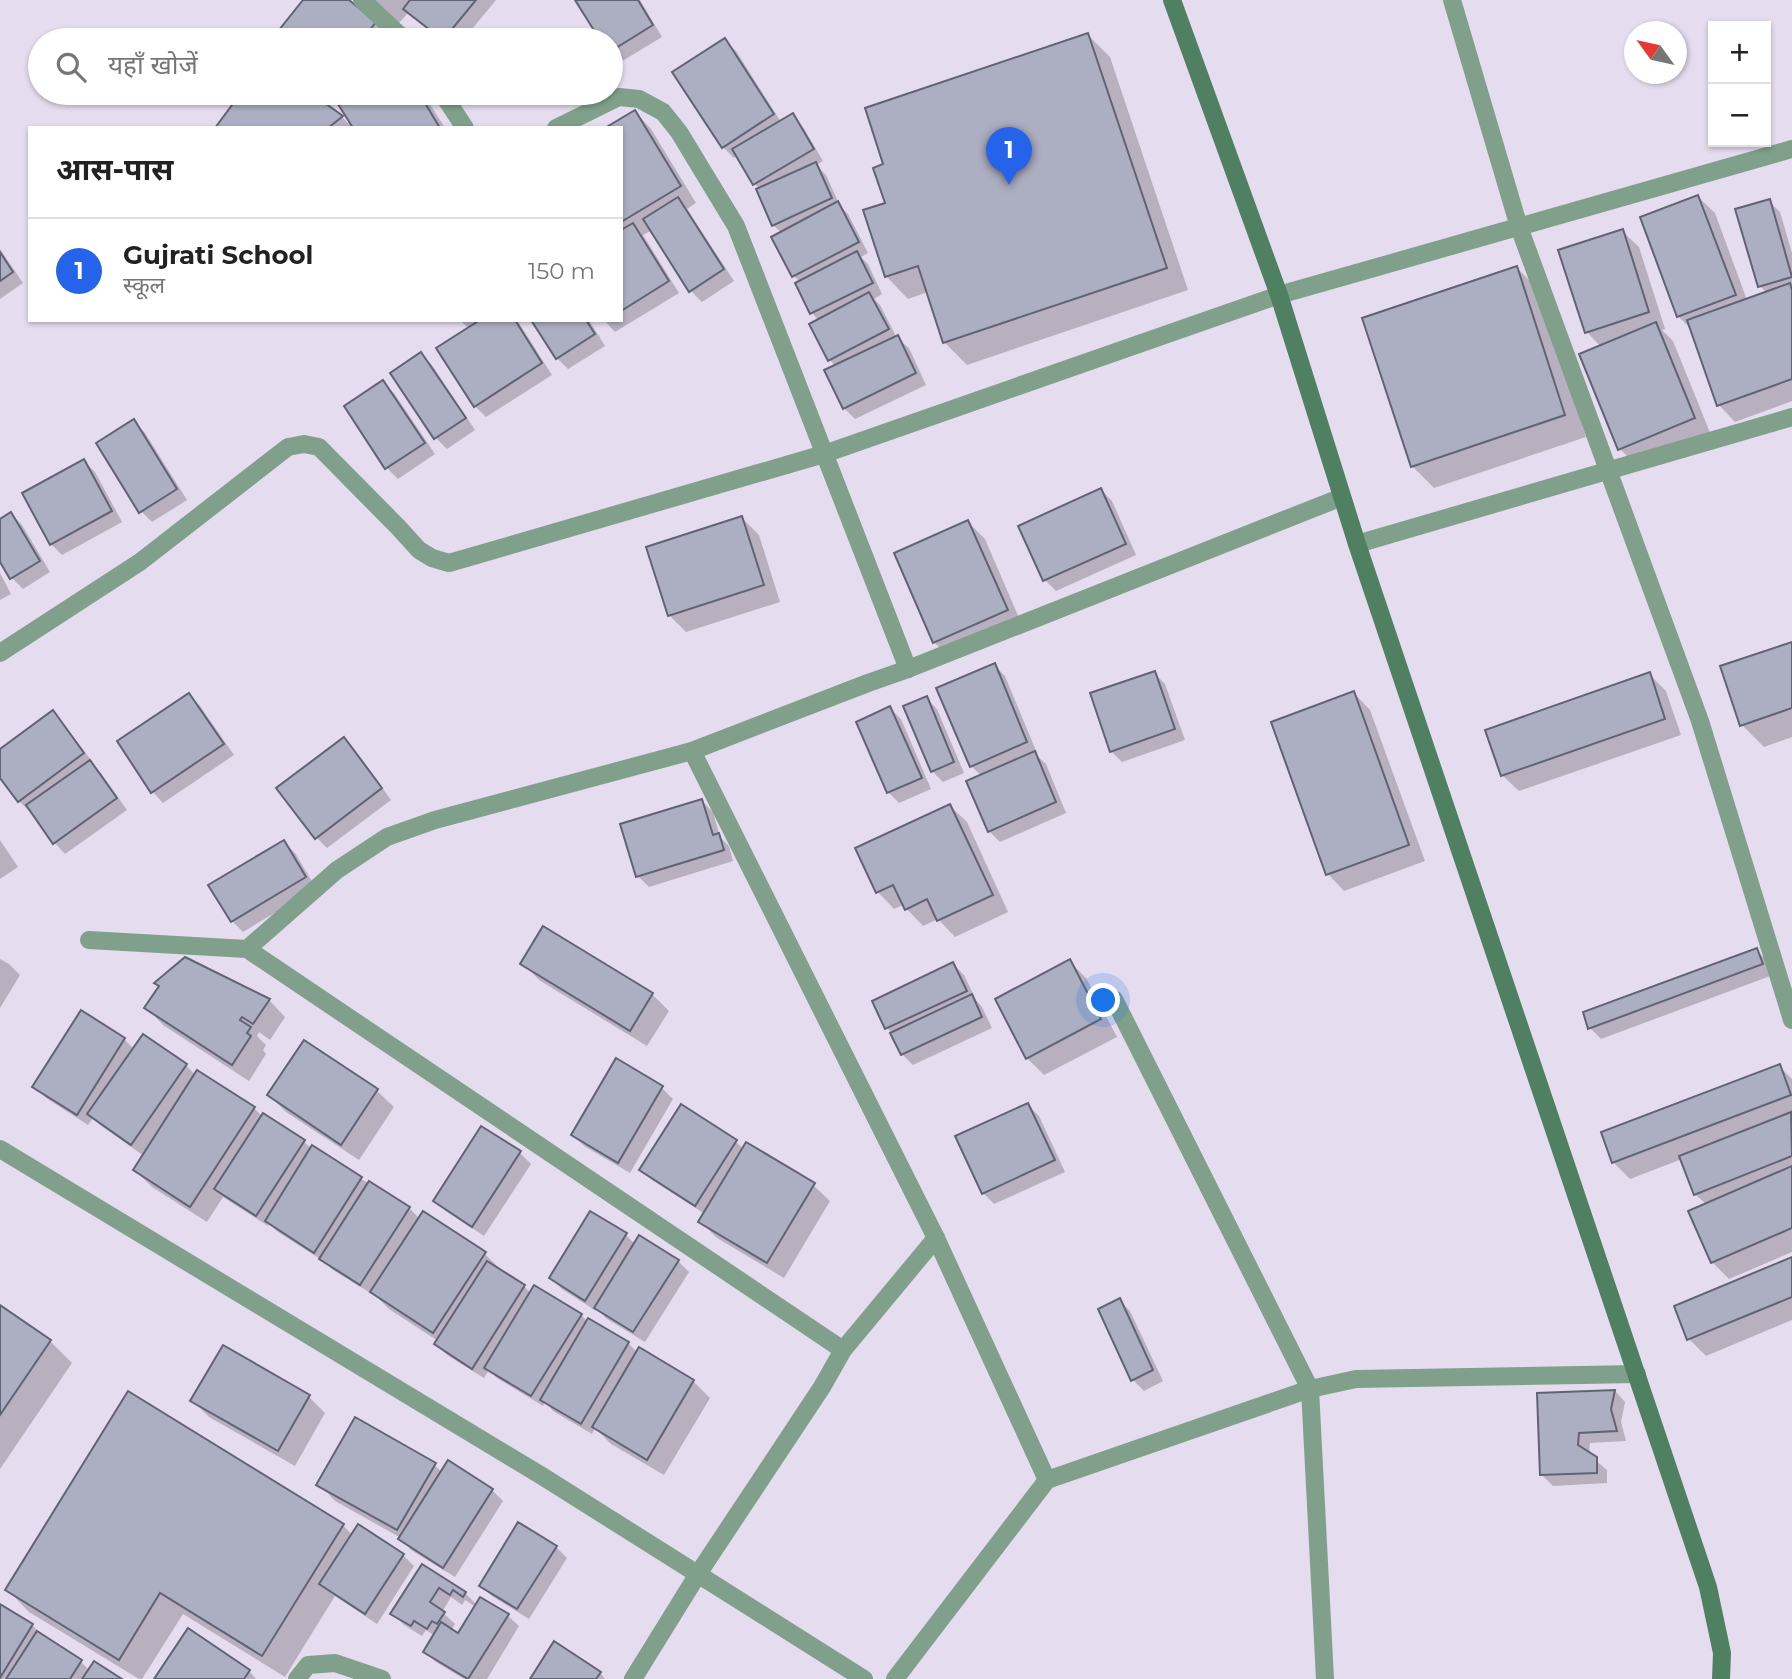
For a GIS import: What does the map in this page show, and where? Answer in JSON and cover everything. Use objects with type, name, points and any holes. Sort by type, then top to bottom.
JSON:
[{"type":"main road","points":[[1172,0],[1279,295],[1357,544],[1709,1587],[1723,1653],[1721,1679]]},
{"type":"street","points":[[362,0],[392,28]]},
{"type":"street","points":[[1452,0],[1519,227],[1700,721],[1792,1020]]},
{"type":"street","points":[[623,97],[639,99],[663,113],[679,132],[736,226],[908,669]]},
{"type":"street","points":[[450,105],[464,126]]},
{"type":"street","points":[[560,126],[603,105]]},
{"type":"street","points":[[0,653],[140,562],[288,447],[304,444],[318,447],[419,550],[432,558],[449,563],[824,454],[1279,295],[1792,149]]},
{"type":"street","points":[[1357,544],[1792,417]]},
{"type":"street","points":[[247,949],[337,870],[387,838],[435,820],[692,751],[908,669],[1342,497]]},
{"type":"street","points":[[692,751],[936,1238],[1047,1480]]},
{"type":"street","points":[[89,940],[247,949],[843,1350]]},
{"type":"street","points":[[1114,999],[1310,1389],[1325,1679]]},
{"type":"street","points":[[0,1150],[530,1469],[864,1679]]},
{"type":"street","points":[[633,1679],[698,1574],[822,1387],[843,1350],[936,1238]]},
{"type":"street","points":[[895,1679],[1047,1480],[1310,1389],[1356,1379],[1637,1374]]},
{"type":"street","points":[[296,1679],[308,1665],[335,1663],[382,1679]]},
{"type":"building","points":[[303,0],[349,0],[376,22],[371,28],[281,28]]},
{"type":"building","points":[[410,0],[476,0],[453,28],[428,28],[403,9]]},
{"type":"building","points":[[575,0],[638,0],[653,25],[623,44],[623,28],[592,28]]},
{"type":"building","points":[[1088,33],[1167,268],[943,343],[918,266],[885,277],[863,210],[885,203],[873,168],[883,164],[865,108]]},
{"type":"building","points":[[725,38],[774,114],[722,148],[672,72]]},
{"type":"building","points":[[232,105],[328,105],[343,116],[330,126],[216,126]]},
{"type":"building","points":[[339,105],[426,105],[439,126],[352,126]]},
{"type":"building","points":[[635,110],[681,186],[623,221],[623,126],[608,126]]},
{"type":"building","points":[[793,113],[814,149],[753,185],[732,149]]},
{"type":"building","points":[[816,162],[832,198],[772,226],[756,189]]},
{"type":"building","points":[[1698,195],[1736,295],[1677,317],[1640,217]]},
{"type":"building","points":[[678,197],[724,269],[689,292],[643,219]]},
{"type":"building","points":[[1770,199],[1792,277],[1758,287],[1735,209]]},
{"type":"building","points":[[838,201],[859,242],[792,277],[771,237]]},
{"type":"building","points":[[633,223],[669,281],[623,310],[623,229]]},
{"type":"building","points":[[1623,229],[1649,312],[1585,333],[1558,250]]},
{"type":"building","points":[[857,251],[873,283],[810,314],[795,283]]},
{"type":"building","points":[[0,252],[13,272],[0,281]]},
{"type":"building","points":[[1517,266],[1565,415],[1411,467],[1362,318]]},
{"type":"building","points":[[1790,283],[1792,379],[1717,406],[1687,320]]},
{"type":"building","points":[[869,292],[889,329],[828,361],[809,324]]},
{"type":"building","points":[[477,322],[516,322],[542,363],[474,407],[436,348]]},
{"type":"building","points":[[532,322],[587,322],[595,334],[556,359]]},
{"type":"building","points":[[1656,322],[1695,418],[1618,450],[1579,354]]},
{"type":"building","points":[[898,335],[916,373],[843,409],[824,370]]},
{"type":"building","points":[[421,352],[466,418],[434,439],[390,373]]},
{"type":"building","points":[[383,380],[425,443],[385,469],[344,406]]},
{"type":"building","points":[[134,419],[177,489],[139,513],[96,443]]},
{"type":"building","points":[[84,459],[112,511],[50,545],[22,493]]},
{"type":"building","points":[[1101,488],[1126,544],[1043,581],[1018,526]]},
{"type":"building","points":[[11,512],[40,561],[10,579],[0,562],[0,519]]},
{"type":"building","points":[[742,516],[764,585],[668,616],[646,547]]},
{"type":"building","points":[[968,520],[1008,610],[933,643],[894,553]]},
{"type":"building","points":[[1792,642],[1792,708],[1740,726],[1720,666]]},
{"type":"building","points":[[995,663],[1027,742],[970,767],[936,688]]},
{"type":"building","points":[[1155,671],[1175,729],[1110,752],[1090,693]]},
{"type":"building","points":[[1650,672],[1665,719],[1501,776],[1485,730]]},
{"type":"building","points":[[1354,691],[1409,845],[1326,875],[1271,722]]},
{"type":"building","points":[[189,693],[224,744],[151,793],[117,741]]},
{"type":"building","points":[[927,696],[954,762],[931,772],[903,706]]},
{"type":"building","points":[[890,706],[922,778],[887,793],[856,722]]},
{"type":"building","points":[[53,710],[84,753],[18,802],[0,778],[0,749]]},
{"type":"building","points":[[344,737],[382,788],[315,839],[276,788]]},
{"type":"building","points":[[1035,751],[1056,802],[988,832],[966,781]]},
{"type":"building","points":[[90,760],[117,798],[53,844],[26,805]]},
{"type":"building","points":[[702,799],[713,835],[719,833],[724,850],[636,877],[620,824]]},
{"type":"building","points":[[950,804],[993,895],[937,921],[927,899],[905,910],[893,885],[876,893],[855,848]]},
{"type":"building","points":[[284,840],[306,877],[231,922],[208,885]]},
{"type":"building","points":[[543,926],[653,993],[630,1031],[520,964]]},
{"type":"building","points":[[1757,948],[1763,964],[1588,1029],[1583,1012]]},
{"type":"building","points":[[185,957],[270,999],[253,1024],[242,1017],[240,1020],[251,1027],[247,1033],[251,1036],[232,1065],[144,1008],[159,986],[154,983]]},
{"type":"building","points":[[1070,959],[1101,1019],[1026,1059],[995,999]]},
{"type":"building","points":[[953,962],[967,991],[885,1029],[872,1001]]},
{"type":"building","points":[[972,994],[982,1017],[901,1055],[890,1033]]},
{"type":"building","points":[[81,1010],[125,1038],[77,1115],[32,1087]]},
{"type":"building","points":[[143,1034],[187,1064],[131,1145],[87,1114]]},
{"type":"building","points":[[304,1040],[378,1089],[341,1145],[267,1095]]},
{"type":"building","points":[[616,1058],[663,1086],[618,1163],[571,1135]]},
{"type":"building","points":[[1780,1064],[1791,1095],[1612,1163],[1601,1132]]},
{"type":"building","points":[[197,1070],[255,1107],[190,1207],[133,1170]]},
{"type":"building","points":[[1028,1103],[1055,1160],[982,1194],[955,1136]]},
{"type":"building","points":[[681,1104],[737,1140],[695,1206],[639,1170]]},
{"type":"building","points":[[1791,1112],[1792,1156],[1694,1195],[1679,1156]]},
{"type":"building","points":[[263,1113],[305,1140],[256,1216],[214,1189]]},
{"type":"building","points":[[481,1126],[521,1151],[472,1227],[433,1201]]},
{"type":"building","points":[[746,1142],[815,1183],[767,1263],[698,1222]]},
{"type":"building","points":[[312,1145],[362,1177],[314,1253],[265,1221]]},
{"type":"building","points":[[1792,1166],[1792,1228],[1711,1263],[1688,1211]]},
{"type":"building","points":[[369,1181],[410,1207],[360,1285],[319,1259]]},
{"type":"building","points":[[423,1211],[486,1252],[433,1333],[370,1292]]},
{"type":"building","points":[[590,1211],[627,1233],[585,1301],[549,1278]]},
{"type":"building","points":[[639,1235],[679,1260],[633,1332],[594,1308]]},
{"type":"building","points":[[1792,1257],[1792,1297],[1687,1340],[1674,1306]]},
{"type":"building","points":[[487,1261],[525,1285],[472,1369],[434,1344]]},
{"type":"building","points":[[534,1285],[582,1314],[531,1396],[484,1368]]},
{"type":"building","points":[[1120,1298],[1153,1370],[1131,1381],[1098,1309]]},
{"type":"building","points":[[0,1305],[51,1340],[0,1415]]},
{"type":"building","points":[[588,1318],[629,1342],[581,1424],[540,1400]]},
{"type":"building","points":[[223,1345],[310,1395],[278,1451],[190,1401]]},
{"type":"building","points":[[639,1347],[694,1380],[647,1460],[592,1427]]},
{"type":"building","points":[[1615,1390],[1611,1409],[1617,1431],[1579,1433],[1578,1445],[1597,1457],[1597,1473],[1540,1475],[1537,1393]]},
{"type":"building","points":[[128,1391],[344,1524],[262,1656],[160,1593],[119,1660],[5,1590]]},
{"type":"building","points":[[355,1417],[436,1463],[397,1530],[316,1485]]},
{"type":"building","points":[[448,1460],[493,1489],[443,1568],[398,1539]]},
{"type":"building","points":[[518,1522],[557,1546],[517,1609],[479,1586]]},
{"type":"building","points":[[358,1524],[404,1554],[365,1614],[319,1584]]},
{"type":"building","points":[[422,1564],[466,1592],[463,1597],[453,1590],[450,1595],[439,1588],[430,1602],[445,1612],[437,1624],[432,1621],[427,1629],[414,1621],[411,1626],[390,1614]]},
{"type":"building","points":[[480,1597],[509,1614],[468,1679],[423,1652],[441,1622],[458,1633]]},
{"type":"building","points":[[0,1604],[33,1624],[0,1678]]},
{"type":"building","points":[[188,1628],[250,1670],[244,1679],[154,1679]]},
{"type":"building","points":[[37,1631],[82,1660],[70,1679],[6,1679]]},
{"type":"building","points":[[554,1641],[601,1672],[596,1679],[530,1679]]},
{"type":"building","points":[[94,1661],[122,1679],[82,1679]]},
{"type":"place","name":"Gujrati School","points":[[1009,185]]}]
